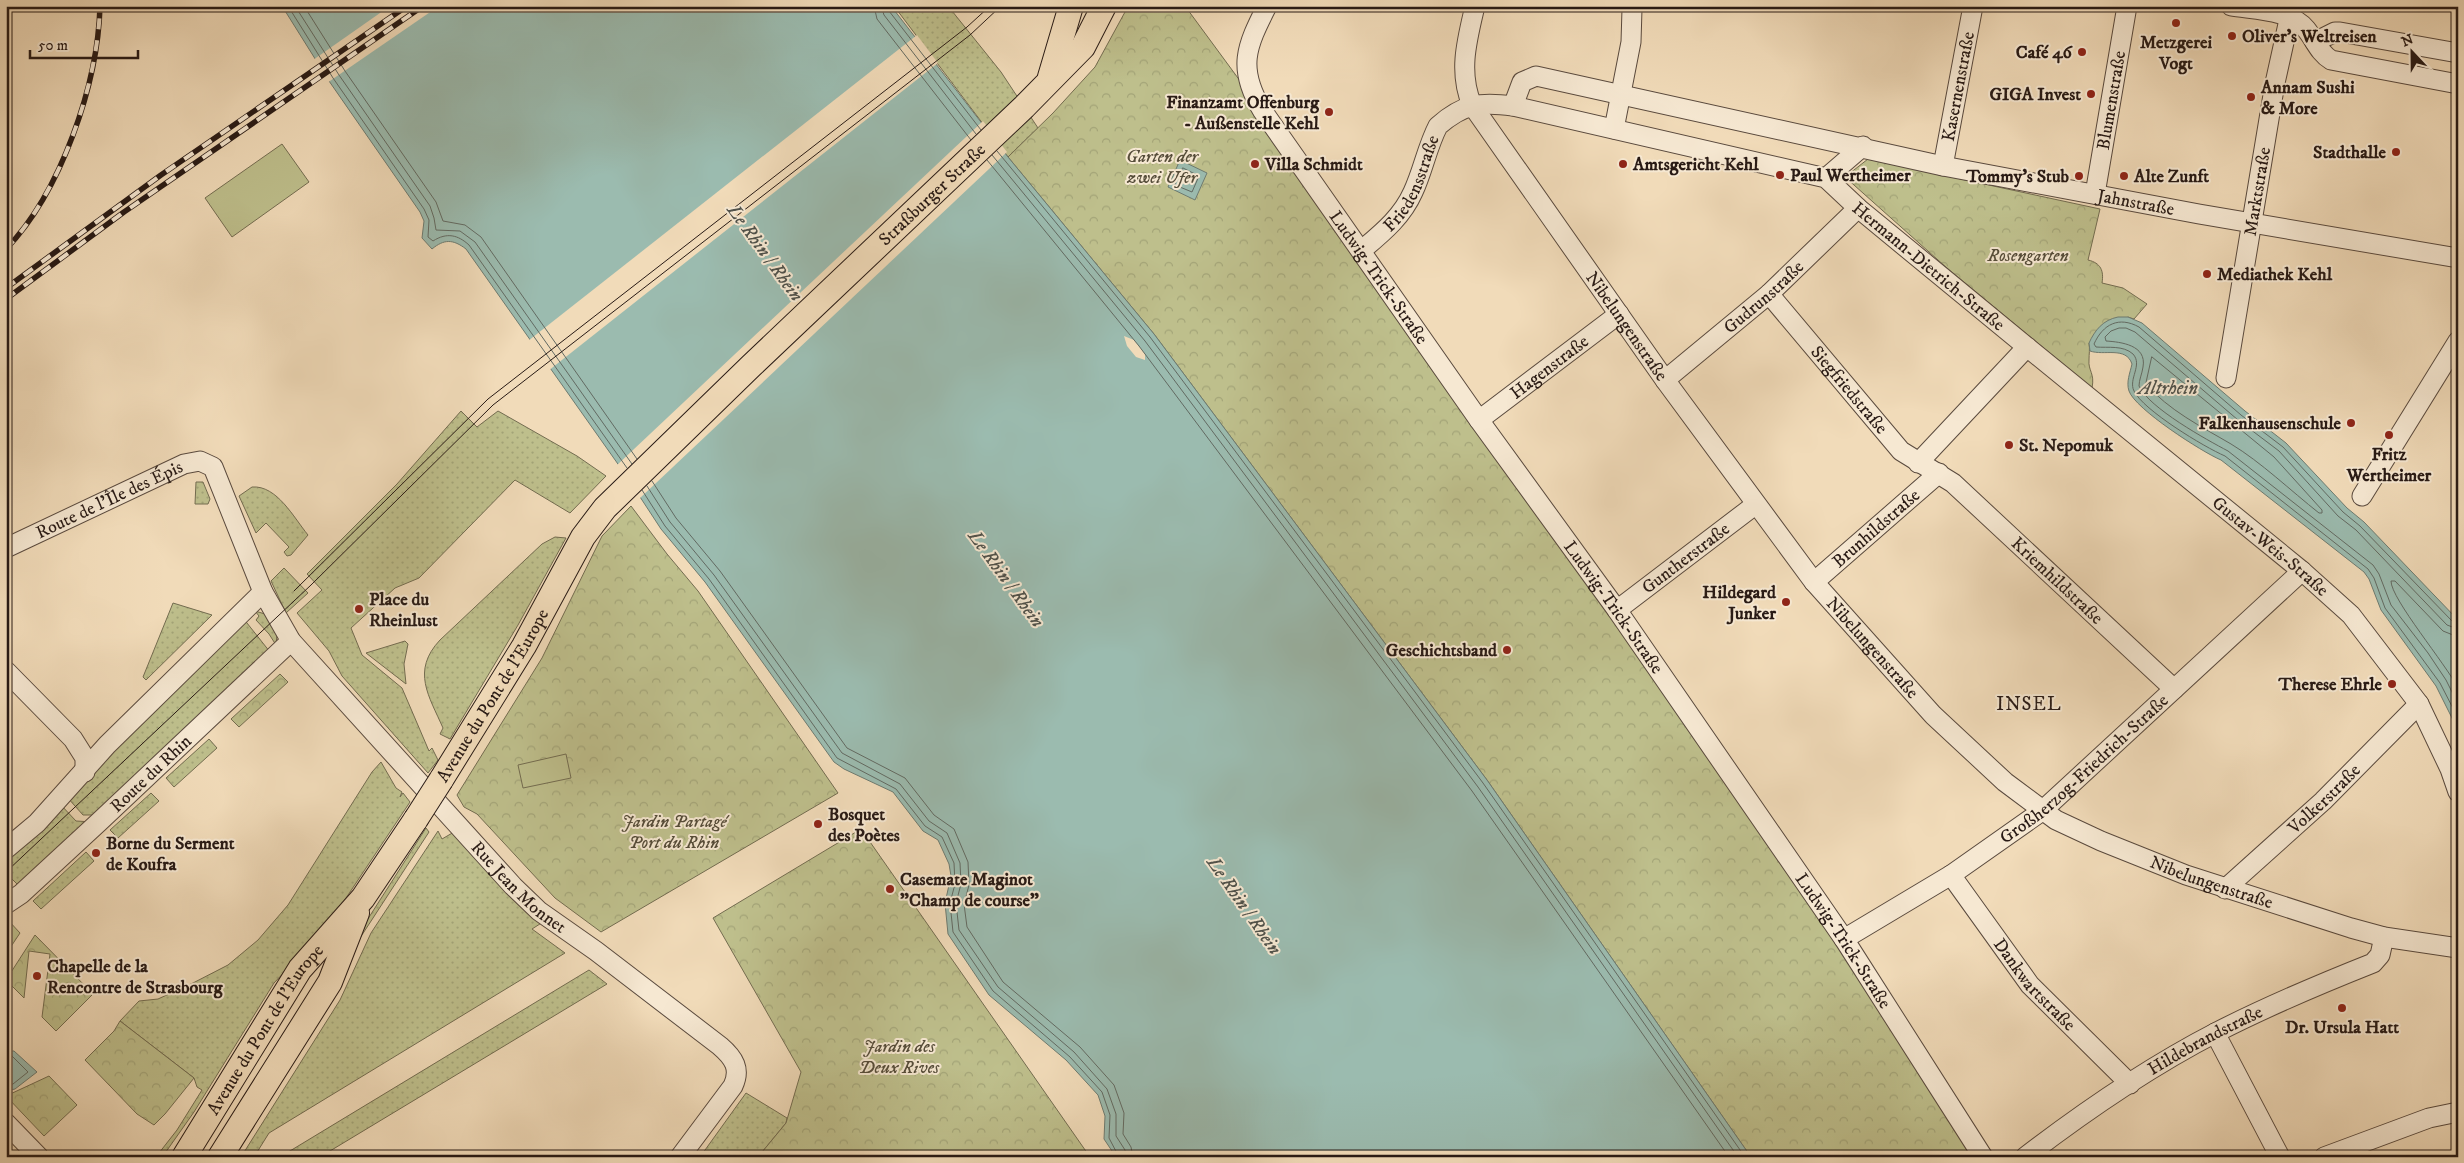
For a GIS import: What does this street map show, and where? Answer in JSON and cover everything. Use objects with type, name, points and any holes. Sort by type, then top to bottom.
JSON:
[{"type":"main road","name":"Straßburger Straße","points":[[1049,81],[1071,6]]},
{"type":"main road","name":"Straßburger Straße","points":[[620,493],[1017,114],[1083,47],[1104,6]]},
{"type":"main road","name":"Avenue du Pont de l'Europe","points":[[184,1152],[300,969],[363,898],[416,819],[524,646],[582,537],[605,508],[620,493]]},
{"type":"main road","name":"Avenue du Pont de l'Europe","points":[[220,1157],[330,982],[363,898]]},
{"type":"street","name":"Ludwig-Trick-Straße","points":[[1267,6],[1254,35],[1246,60],[1249,88],[1262,110],[1362,250],[1479,420],[1617,610],[1844,939],[1983,1157]]},
{"type":"street","points":[[1475,6],[1463,66],[1472,105],[1482,102],[1513,106],[1826,178],[1863,146]]},
{"type":"street","name":"Kasernenstraße","points":[[1943,166],[1972,6]]},
{"type":"street","name":"Blumenstraße","points":[[2095,194],[2127,6]]},
{"type":"street","points":[[2231,6],[2291,12],[2305,28],[2324,56],[2331,60],[2458,84]]},
{"type":"street","points":[[1614,129],[1632,42],[1632,10]]},
{"type":"street","name":"Marktstraße","points":[[2226,378],[2274,83],[2291,12]]},
{"type":"street","points":[[2315,42],[2335,32],[2340,32],[2458,53]]},
{"type":"street","points":[[1513,106],[1522,82],[1536,76],[1863,146]]},
{"type":"street","name":"Friedensstraße","points":[[1362,250],[1384,232],[1404,209],[1413,194],[1438,126],[1472,105]]},
{"type":"street","name":"Nibelungenstraße","points":[[1472,105],[1665,380],[1814,582],[1933,715],[2005,782],[2042,811],[2101,841],[2225,889],[2384,937],[2458,948]]},
{"type":"street","name":"Jahnstraße","points":[[1863,146],[1943,166],[2251,223],[2458,258]]},
{"type":"street","name":"Hermann-Dietrich-Straße","points":[[1826,178],[1858,208],[2027,347]]},
{"type":"street","name":"Gudrunstraße","points":[[1665,380],[1769,294],[1858,208]]},
{"type":"street","name":"Siegfriedstraße","points":[[1769,294],[1901,451],[1918,463],[1939,473]]},
{"type":"street","name":"Hagenstraße","points":[[1479,420],[1619,314]]},
{"type":"street","points":[[2362,496],[2458,341]]},
{"type":"street","name":"Brunhildstraße","points":[[1918,463],[2027,347]]},
{"type":"street","name":"Gustav-Weis-Straße","points":[[2027,347],[2302,571],[2351,615],[2419,704],[2450,769],[2458,792]]},
{"type":"street","name":"Route de l'Île des Épis","points":[[6,548],[184,464],[200,462],[213,467]]},
{"type":"street","name":"Rue Jean Monnet","points":[[213,467],[263,592],[292,641],[513,886],[539,911],[596,951],[729,1054],[734,1060],[737,1077],[680,1157]]},
{"type":"street","name":"Brunhildstraße","points":[[1814,582],[1939,473]]},
{"type":"street","name":"Kriemhildstraße","points":[[1939,473],[1953,483],[2174,689]]},
{"type":"street","name":"Guntherstraße","points":[[1617,610],[1755,504]]},
{"type":"street","name":"Großherzog-Friedrich-Straße","points":[[1844,939],[1951,875],[2042,811],[2302,571]]},
{"type":"street","points":[[6,849],[36,823],[85,772],[107,745],[263,592]]},
{"type":"street","name":"Route du Rhin","points":[[6,904],[16,898],[99,822],[292,641]]},
{"type":"street","points":[[6,671],[73,739],[85,758],[85,772]]},
{"type":"street","name":"Volkerstraße","points":[[2225,889],[2323,801],[2419,704]]},
{"type":"street","name":"Dankwartstraße","points":[[1951,875],[2030,985],[2130,1084]]},
{"type":"street","name":"Hildebrandstraße","points":[[2025,1157],[2080,1115],[2216,1033],[2298,993],[2374,963],[2380,955],[2384,937]]},
{"type":"street","points":[[2216,1033],[2280,1157]]},
{"type":"street","points":[[2324,1157],[2429,1118],[2458,1112]]},
{"type":"street","points":[[6,1123],[39,1157]]},
{"type":"green space","points":[[894,6],[948,6],[1001,72],[1038,128],[1008,157]]},
{"type":"green space","name":"Garten der zwei Ufer","points":[[1132,6],[1185,6],[1410,312],[1985,1157],[1751,1157],[1487,780],[1154,334],[1008,157],[1053,113],[1095,67],[1125,12]]},
{"type":"green space","points":[[282,144],[309,182],[232,237],[205,198]]},
{"type":"green space","name":"Rosengarten","points":[[1868,159],[2100,209],[2088,260],[2096,263],[2101,268],[2102,283],[2123,288],[2147,304],[2134,319],[2128,317],[2089,343],[2089,364],[2093,379],[2092,388],[1947,268],[1845,177]]},
{"type":"green space","points":[[461,411],[477,427],[498,411],[577,456],[606,476],[570,513],[515,480],[419,578],[395,588],[351,628],[362,655],[402,688],[429,751],[432,748],[438,760],[428,773],[342,676],[329,651],[297,613],[322,590],[307,574],[397,484]]},
{"type":"green space","points":[[196,482],[203,482],[210,499],[208,504],[195,504]]},
{"type":"green space","points":[[252,487],[269,491],[277,497],[308,535],[291,555],[287,556],[284,552],[289,547],[266,523],[256,533],[239,496]]},
{"type":"green space","name":"Jardin Partagé Port du Rhin","points":[[631,506],[698,591],[838,793],[601,932],[555,898],[477,814],[464,807],[457,795],[542,658],[602,536]]},
{"type":"green space","points":[[555,537],[566,538],[518,625],[450,739],[440,734],[443,728],[425,684],[426,662],[431,651],[440,640],[542,544]]},
{"type":"green space","points":[[284,568],[308,593],[286,613],[271,581]]},
{"type":"green space","points":[[173,603],[212,615],[146,680],[143,677]]},
{"type":"green space","points":[[255,611],[265,614],[277,634],[276,645],[256,620],[259,616]]},
{"type":"green space","points":[[243,618],[270,652],[98,815],[83,815],[67,797]]},
{"type":"green space","points":[[405,641],[408,644],[404,664],[406,684],[366,653]]},
{"type":"green space","points":[[280,674],[288,682],[239,727],[231,719]]},
{"type":"green space","points":[[209,739],[217,748],[174,787],[166,778]]},
{"type":"green space","points":[[566,754],[571,778],[523,788],[518,765]]},
{"type":"green space","points":[[381,762],[396,788],[402,792],[400,797],[403,793],[410,802],[326,928],[274,983],[194,1112],[163,1156],[159,1153],[177,1130],[202,1090],[197,1087],[194,1078],[120,1021],[139,1001],[158,999],[193,983],[228,965],[258,940],[288,905],[372,772]]},
{"type":"green space","points":[[151,793],[159,801],[118,838],[110,830]]},
{"type":"green space","points":[[60,804],[76,821],[93,822],[21,888],[6,873],[6,854]]},
{"type":"green space","points":[[426,828],[429,832],[360,938],[357,936]]},
{"type":"green space","name":"Jardin des Deux Rives","points":[[861,829],[1090,1157],[758,1157],[786,1123],[801,1072],[713,918]]},
{"type":"green space","points":[[438,831],[442,839],[454,832],[543,922],[532,929],[565,953],[269,1133],[254,1157],[241,1157],[340,1000],[371,933]]},
{"type":"green space","points":[[86,852],[94,861],[41,909],[33,901]]},
{"type":"green space","points":[[8,920],[20,933],[6,954],[6,921]]},
{"type":"green space","points":[[35,935],[93,994],[56,1031],[42,1017],[50,954],[29,951],[24,998],[6,980]]},
{"type":"green space","points":[[589,970],[607,984],[320,1157],[280,1157]]},
{"type":"green space","points":[[120,1021],[194,1078],[154,1125],[137,1114],[85,1060],[114,1031]]},
{"type":"green space","points":[[49,1076],[77,1105],[44,1136],[6,1096]]},
{"type":"green space","points":[[746,1093],[787,1118],[786,1123],[758,1157],[700,1157]]},
{"type":"water","name":"Le Rhin / Rhein","points":[[282,6],[891,6],[1008,157],[1154,334],[1487,780],[1751,1157],[1116,1157],[1104,1139],[1105,1116],[1098,1095],[1066,1060],[989,995],[948,934],[945,903],[951,876],[949,864],[938,840],[923,831],[893,792],[844,769],[834,762],[705,582],[661,529],[625,474],[466,249],[457,243],[445,242],[432,249],[422,238],[424,221],[420,212],[329,81]]},
{"type":"water","points":[[1180,160],[1207,173],[1195,200],[1168,187]]},
{"type":"water","name":"Altrhein","points":[[2128,317],[2142,323],[2245,411],[2286,443],[2347,508],[2364,522],[2458,620],[2458,730],[2436,686],[2381,610],[2369,579],[2364,572],[2221,460],[2185,439],[2143,408],[2134,399],[2128,388],[2132,364],[2129,358],[2120,353],[2090,351],[2089,343],[2097,330],[2108,320]]},
{"type":"water","points":[[6,1051],[14,1051],[37,1072],[15,1089],[6,1091]]},
{"type":"pier","points":[[390,6],[439,6],[327,83],[313,60]]},
{"type":"pier","points":[[917,35],[938,63],[548,371],[528,341]]},
{"type":"pier","points":[[983,121],[1007,152],[639,499],[616,466]]},
{"type":"pier","points":[[1124,336],[1134,340],[1145,354],[1145,360],[1136,357],[1127,346]]},
{"type":"tram line","points":[[294,591],[488,399],[967,27],[990,6]]},
{"type":"tram line","points":[[6,872],[311,585],[493,405],[970,35],[1001,6]]},
{"type":"railway","points":[[6,249],[26,225],[44,198],[73,135],[92,69],[98,36],[100,6]]},
{"type":"railway","points":[[6,288],[161,175],[407,6]]},
{"type":"railway","points":[[6,299],[124,212],[423,6]]},
{"type":"place","name":"Metzgerei Vogt","points":[[2176,23]]},
{"type":"place","name":"Oliver's Weltreisen","points":[[2232,36]]},
{"type":"place","name":"Café 46","points":[[2082,52]]},
{"type":"place","name":"GIGA Invest","points":[[2091,94]]},
{"type":"place","name":"Annam Sushi & More","points":[[2251,97]]},
{"type":"place","name":"Finanzamt Offenburg - Außenstelle Kehl","points":[[1329,112]]},
{"type":"place","name":"Stadthalle","points":[[2396,152]]},
{"type":"place","name":"Villa Schmidt","points":[[1255,164]]},
{"type":"place","name":"Amtsgericht Kehl","points":[[1623,164]]},
{"type":"place","name":"Paul Wertheimer","points":[[1780,175]]},
{"type":"place","name":"Tommy's Stub","points":[[2079,176]]},
{"type":"place","name":"Alte Zunft","points":[[2124,176]]},
{"type":"place","name":"Mediathek Kehl","points":[[2207,274]]},
{"type":"place","name":"Falkenhausenschule","points":[[2351,423]]},
{"type":"place","name":"Fritz Wertheimer","points":[[2389,435]]},
{"type":"place","name":"St. Nepomuk","points":[[2009,445]]},
{"type":"place","name":"Hildegard Junker","points":[[1786,602]]},
{"type":"place","name":"Place du Rheinlust","points":[[359,609]]},
{"type":"place","name":"Geschichtsband","points":[[1507,650]]},
{"type":"place","name":"Therese Ehrle","points":[[2392,684]]},
{"type":"place","name":"Bosquet des Poètes","points":[[818,824]]},
{"type":"place","name":"Borne du Serment de Koufra","points":[[96,853]]},
{"type":"place","name":"Casemate Maginot \"Champ de course\"","points":[[890,889]]},
{"type":"place","name":"Chapelle de la Rencontre de Strasbourg","points":[[37,976]]},
{"type":"place","name":"Dr. Ursula Hatt","points":[[2342,1008]]},
{"type":"district","name":"INSEL","points":[[2029,703]]}]
